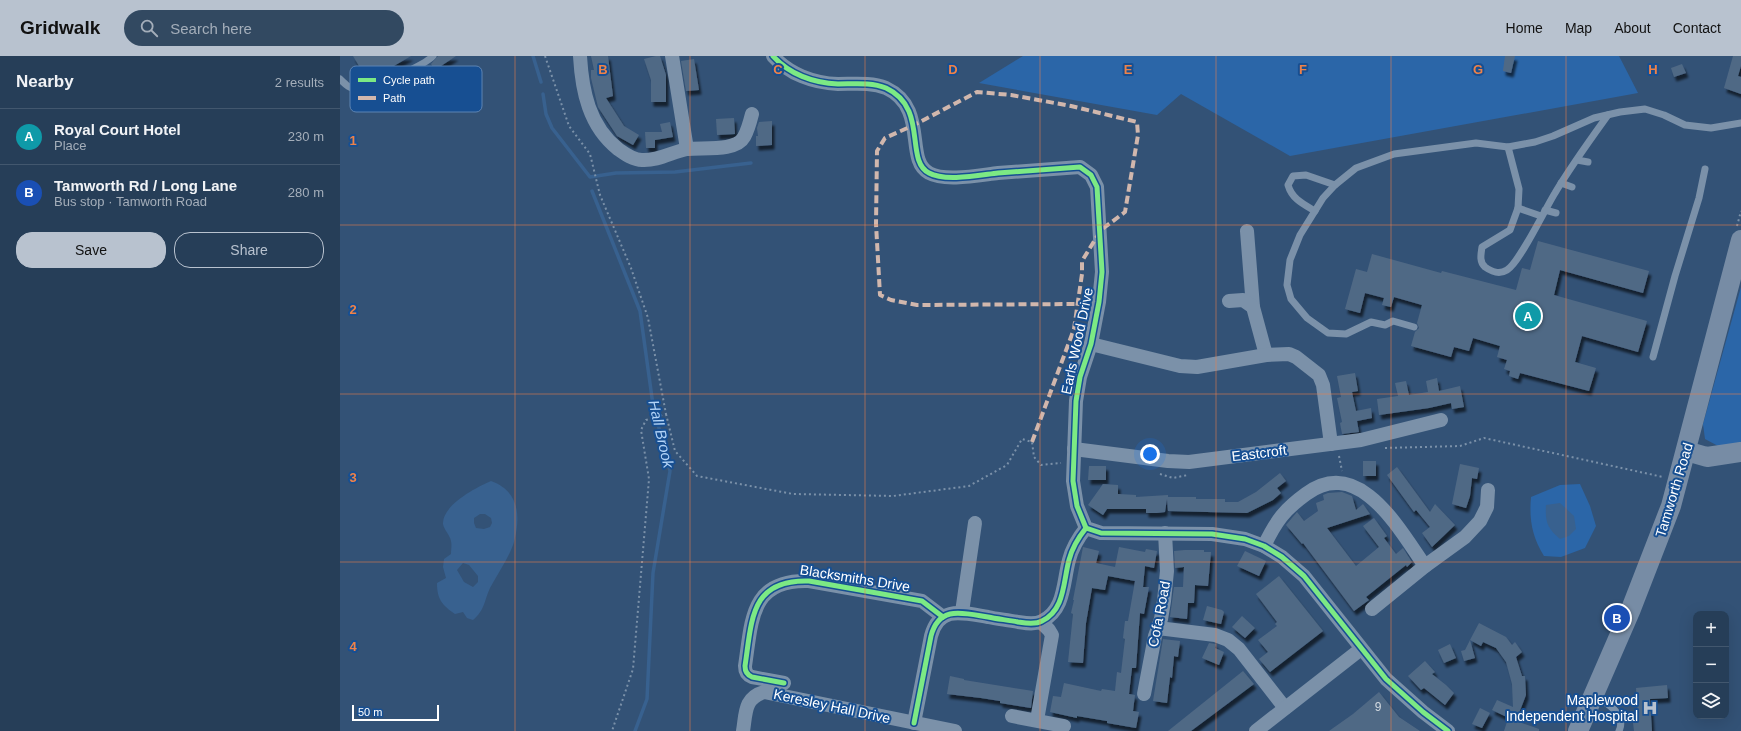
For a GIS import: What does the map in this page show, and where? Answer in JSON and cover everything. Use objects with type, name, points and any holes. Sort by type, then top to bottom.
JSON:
[{"type":"main road","name":"Tamworth Road","points":[[1578,731],[1652,560],[1671,506],[1741,240]]},
{"type":"main road","points":[[1686,451],[1707,457],[1741,452]]},
{"type":"street","points":[[580,56],[582,87],[589,109],[603,133],[614,146],[631,158],[642,160],[653,159],[687,150],[735,146],[744,138],[752,114]]},
{"type":"street","points":[[672,56],[687,150]]},
{"type":"street","name":"Earls Wood Drive","points":[[773,56],[789,70],[803,77],[826,83],[878,85],[898,96],[910,113],[914,125],[919,162],[930,174],[953,177],[1080,166],[1091,175],[1097,187],[1102,272],[1099,302],[1091,344],[1080,377],[1076,401],[1073,481],[1077,506],[1086,528]]},
{"type":"street","points":[[1247,231],[1253,307],[1266,355]]},
{"type":"street","points":[[1229,301],[1243,300],[1253,307]]},
{"type":"street","points":[[1091,344],[1180,366],[1197,367],[1266,355],[1289,354],[1319,375],[1323,385],[1335,448]]},
{"type":"street","name":"Eastcroft","points":[[1074,449],[1168,461],[1188,462],[1335,448],[1441,420]]},
{"type":"street","points":[[1264,546],[1276,523],[1288,508],[1319,486],[1333,483],[1344,483],[1356,487],[1372,497],[1425,566]]},
{"type":"street","points":[[1372,609],[1425,566],[1465,537],[1480,521],[1487,507],[1488,490]]},
{"type":"street","points":[[962,612],[975,523]]},
{"type":"street","points":[[914,723],[933,626],[938,620],[950,613],[962,612],[1027,623],[1041,622],[1053,614],[1059,606],[1069,559],[1077,539],[1086,528],[1101,533],[1212,534],[1245,539],[1264,546],[1282,557],[1304,576],[1386,679],[1423,712],[1448,731]]},
{"type":"street","name":"Cofa Road","points":[[1144,694],[1155,636],[1161,619],[1167,570],[1165,533]]},
{"type":"street","name":"Blacksmiths Drive","points":[[784,683],[752,677],[745,671],[753,616],[758,601],[767,592],[779,585],[794,580],[810,581],[922,601],[943,617]]},
{"type":"street","points":[[1037,720],[1052,635],[1041,622]]},
{"type":"street","points":[[1158,628],[1215,636],[1228,640],[1239,649],[1285,708]]},
{"type":"street","points":[[1256,731],[1361,649]]},
{"type":"street","name":"Keresley Hall Drive","points":[[743,731],[747,707],[750,701],[756,695],[764,692],[938,729],[955,731]]},
{"type":"street","points":[[1012,716],[1064,726]]},
{"type":"lane","points":[[414,66],[433,56]]},
{"type":"lane","points":[[340,79],[350,88]]},
{"type":"lane","points":[[1414,327],[1393,321],[1385,325],[1371,322],[1346,334],[1328,332],[1307,318],[1291,299],[1287,285],[1290,260],[1300,234],[1323,198],[1335,185],[1356,168],[1394,154],[1476,143],[1508,147],[1535,142],[1553,136],[1594,118],[1644,109],[1664,115],[1685,125],[1711,128],[1741,123]]},
{"type":"lane","points":[[1508,147],[1519,189],[1518,208],[1510,230],[1482,247],[1480,257],[1483,265],[1498,274],[1508,270],[1516,259],[1561,183],[1608,115]]},
{"type":"lane","points":[[1577,160],[1588,162]]},
{"type":"lane","points":[[1653,357],[1675,276],[1699,198],[1705,169]]},
{"type":"lane","points":[[1315,211],[1298,201],[1290,194],[1288,185],[1294,176],[1306,175],[1335,185]]},
{"type":"lane","points":[[1561,183],[1572,187]]},
{"type":"lane","points":[[1518,208],[1541,216]]},
{"type":"lane","points":[[1545,210],[1556,213]]},
{"type":"lane","points":[[1595,694],[1614,708],[1620,716],[1621,727],[1619,731]]},
{"type":"path","points":[[545,56],[569,126],[590,154],[595,168],[595,180],[600,195],[631,268],[648,318],[666,414],[646,420],[641,430],[649,479],[633,669],[612,731]]},
{"type":"path","points":[[1335,448],[1344,483]]},
{"type":"shaded area","points":[[1023,56],[1619,56],[1638,93],[1290,156],[1181,94],[1157,115],[979,83]]},
{"type":"shaded area","points":[[1741,287],[1741,445],[1720,447],[1705,439],[1703,424]]},
{"type":"shaded area","points":[[491,481],[500,485],[507,491],[516,506],[517,523],[514,542],[509,554],[490,588],[480,613],[473,620],[467,618],[463,612],[455,614],[447,608],[439,597],[437,583],[446,578],[443,567],[444,559],[451,554],[451,541],[443,524],[444,517],[448,510],[461,498]],"holes":[[[480,514],[485,514],[491,518],[492,523],[490,527],[484,529],[476,528],[474,518]],[[463,563],[469,565],[478,576],[478,582],[473,587],[464,582],[457,570]]]},
{"type":"shaded area","points":[[1580,484],[1590,506],[1596,526],[1585,548],[1561,557],[1544,556],[1532,528],[1530,513],[1531,497],[1560,485]]},
{"type":"shaded area","points":[[1560,503],[1574,516],[1576,529],[1569,536],[1560,539],[1552,531],[1548,524],[1546,505]]},
{"type":"building","points":[[353,56],[411,56],[394,66],[359,66]]},
{"type":"building","points":[[438,56],[456,56],[441,66],[432,66],[431,64]]},
{"type":"building","points":[[591,56],[608,56],[613,96],[606,98],[624,126],[639,135],[633,145],[617,136],[598,107],[591,78],[591,70],[594,70]]},
{"type":"building","points":[[660,56],[666,75],[666,102],[651,102],[651,80],[644,59]]},
{"type":"building","points":[[1505,56],[1515,56],[1511,73],[1503,71]]},
{"type":"building","points":[[1733,56],[1741,56],[1741,66],[1738,76],[1741,77],[1741,94],[1724,88]]},
{"type":"building","points":[[694,59],[699,90],[686,91],[681,61]]},
{"type":"building","points":[[1682,64],[1686,73],[1674,77],[1671,68]]},
{"type":"building","points":[[734,118],[735,134],[717,135],[716,119]]},
{"type":"building","points":[[772,121],[772,145],[756,146],[756,136],[758,136],[757,128],[759,122]]},
{"type":"building","points":[[670,122],[673,137],[655,140],[655,148],[646,148],[645,132],[662,132],[660,124]]},
{"type":"building","points":[[1538,241],[1649,271],[1643,293],[1560,270],[1554,295],[1647,321],[1638,352],[1582,336],[1575,362],[1596,368],[1589,391],[1520,373],[1518,379],[1509,376],[1510,371],[1504,369],[1507,360],[1497,357],[1500,346],[1473,338],[1469,351],[1454,347],[1451,357],[1411,346],[1415,332],[1419,328],[1417,323],[1422,305],[1394,297],[1391,307],[1382,305],[1384,298],[1365,293],[1360,313],[1345,309],[1356,269],[1367,272],[1372,254],[1441,273],[1442,271],[1516,290],[1522,268],[1530,270]]},
{"type":"building","points":[[1355,373],[1358,391],[1352,392],[1356,411],[1371,408],[1372,418],[1357,421],[1359,432],[1342,434],[1340,423],[1342,422],[1337,398],[1341,397],[1337,376]]},
{"type":"building","points":[[1437,378],[1439,391],[1460,386],[1464,407],[1452,409],[1451,403],[1429,408],[1379,415],[1377,399],[1398,396],[1395,383],[1406,381],[1409,395],[1428,392],[1426,381]]},
{"type":"building","points":[[1363,461],[1376,461],[1376,476],[1363,476]]},
{"type":"building","points":[[1460,464],[1479,468],[1477,479],[1472,478],[1470,496],[1466,508],[1452,504]]},
{"type":"building","points":[[1089,466],[1106,466],[1106,480],[1088,480]]},
{"type":"building","points":[[1397,467],[1430,512],[1435,504],[1455,525],[1432,547],[1422,533],[1430,527],[1416,510],[1414,512],[1387,475]]},
{"type":"building","points":[[1280,473],[1286,481],[1277,488],[1281,493],[1273,500],[1247,513],[1168,511],[1167,499],[1165,512],[1157,513],[1146,513],[1146,509],[1107,509],[1103,515],[1088,505],[1103,484],[1118,485],[1118,494],[1136,495],[1136,497],[1168,495],[1168,497],[1225,499],[1225,502],[1238,502],[1256,492]]},
{"type":"building","points":[[1342,492],[1352,496],[1356,510],[1363,504],[1370,514],[1327,528],[1356,566],[1379,547],[1363,526],[1374,518],[1387,536],[1384,538],[1396,554],[1403,548],[1412,562],[1407,567],[1406,565],[1366,597],[1369,600],[1354,611],[1303,543],[1302,544],[1286,525],[1297,512],[1304,521],[1318,511],[1316,503],[1324,500],[1323,495]]},
{"type":"building","points":[[1083,547],[1099,551],[1096,563],[1115,567],[1119,547],[1145,552],[1146,549],[1157,551],[1154,568],[1145,566],[1143,587],[1149,587],[1144,614],[1140,613],[1136,668],[1132,668],[1129,694],[1135,695],[1133,711],[1139,712],[1136,728],[1107,723],[1107,721],[1077,716],[1077,718],[1050,712],[1053,696],[1061,697],[1064,683],[1101,691],[1102,689],[1115,691],[1117,672],[1121,673],[1125,639],[1123,638],[1125,621],[1128,621],[1135,581],[1108,576],[1105,590],[1092,588],[1086,623],[1083,663],[1068,662],[1073,614],[1071,613]]},
{"type":"building","points":[[1204,550],[1204,552],[1211,552],[1208,586],[1195,585],[1194,603],[1188,603],[1187,619],[1170,617],[1174,587],[1183,587],[1184,567],[1175,568],[1174,551]]},
{"type":"building","points":[[1245,551],[1266,561],[1259,576],[1237,566]]},
{"type":"building","points":[[1279,576],[1323,631],[1270,672],[1259,659],[1268,652],[1258,640],[1277,626],[1275,624],[1277,622],[1256,594]]},
{"type":"building","points":[[1207,606],[1222,610],[1224,612],[1221,624],[1203,620]]},
{"type":"building","points":[[1242,616],[1255,628],[1245,638],[1232,627]]},
{"type":"building","points":[[1479,623],[1506,637],[1512,645],[1515,642],[1522,652],[1516,657],[1522,676],[1525,676],[1526,695],[1516,721],[1539,729],[1539,731],[1504,731],[1508,719],[1513,720],[1492,710],[1497,700],[1513,707],[1512,684],[1506,662],[1496,648],[1483,642],[1481,646],[1470,640]]},
{"type":"building","points":[[1163,639],[1180,641],[1178,657],[1174,656],[1172,678],[1170,677],[1167,703],[1153,701]]},
{"type":"building","points":[[1470,640],[1475,658],[1464,661],[1461,651],[1465,650]]},
{"type":"building","points":[[1209,643],[1216,644],[1215,648],[1224,652],[1219,665],[1202,658]]},
{"type":"building","points":[[1450,644],[1456,658],[1444,663],[1438,650]]},
{"type":"building","points":[[1425,661],[1435,672],[1432,674],[1454,693],[1445,705],[1424,688],[1421,690],[1408,676]]},
{"type":"building","points":[[1243,671],[1254,684],[1191,731],[1168,731]]},
{"type":"building","points":[[950,676],[964,680],[1033,691],[1031,708],[1000,703],[1000,701],[947,694]]},
{"type":"building","points":[[1667,685],[1668,698],[1650,699],[1652,731],[1634,731],[1632,714],[1638,713],[1636,688]]},
{"type":"building","points":[[1379,692],[1399,717],[1420,731],[1329,731],[1353,714]]},
{"type":"building","points":[[1480,708],[1490,713],[1482,728],[1472,724]]},
{"type":"waterway","name":"Hall Brook","points":[[533,56],[541,82]]},
{"type":"waterway","points":[[543,94],[546,114],[552,128],[590,177],[616,173],[675,172],[751,163]]},
{"type":"waterway","name":"Hall Brook","points":[[592,191],[640,311],[653,405],[670,471],[653,573],[647,699],[635,731]]},
{"type":"marked path","points":[[1032,442],[1074,329],[1082,274],[1082,261],[1101,230],[1125,212],[1138,135],[1137,122],[1071,106],[1011,95],[977,92],[914,125],[885,138],[877,151],[876,224],[880,295],[891,300],[917,305],[1078,304]]},
{"type":"cycle path","points":[[773,56],[794,73],[820,82],[880,86],[886,88],[899,97],[907,108],[912,120],[918,157],[922,166],[929,173],[936,176],[963,177],[1080,167],[1091,175],[1097,187],[1102,272],[1099,302],[1091,344],[1080,377],[1076,401],[1073,481],[1077,506],[1086,528],[1101,533],[1212,534],[1245,539],[1264,546],[1282,557],[1304,576],[1386,679],[1423,712],[1448,731]]},
{"type":"cycle path","points":[[914,723],[931,636],[940,619],[946,615],[961,613],[1027,623],[1042,621],[1050,616],[1059,603],[1070,556],[1076,543],[1086,528]]},
{"type":"cycle path","points":[[784,683],[752,677],[747,673],[745,668],[753,618],[765,595],[775,587],[790,582],[809,581],[922,601],[943,617]]},
{"type":"place","name":"Royal Court Hotel","points":[[1528,316]]},
{"type":"place","name":"Tamworth Rd / Long Lane","points":[[1617,618]]},
{"type":"place","name":"Maplewood Independent Hospital","points":[[1650,708]]}]
